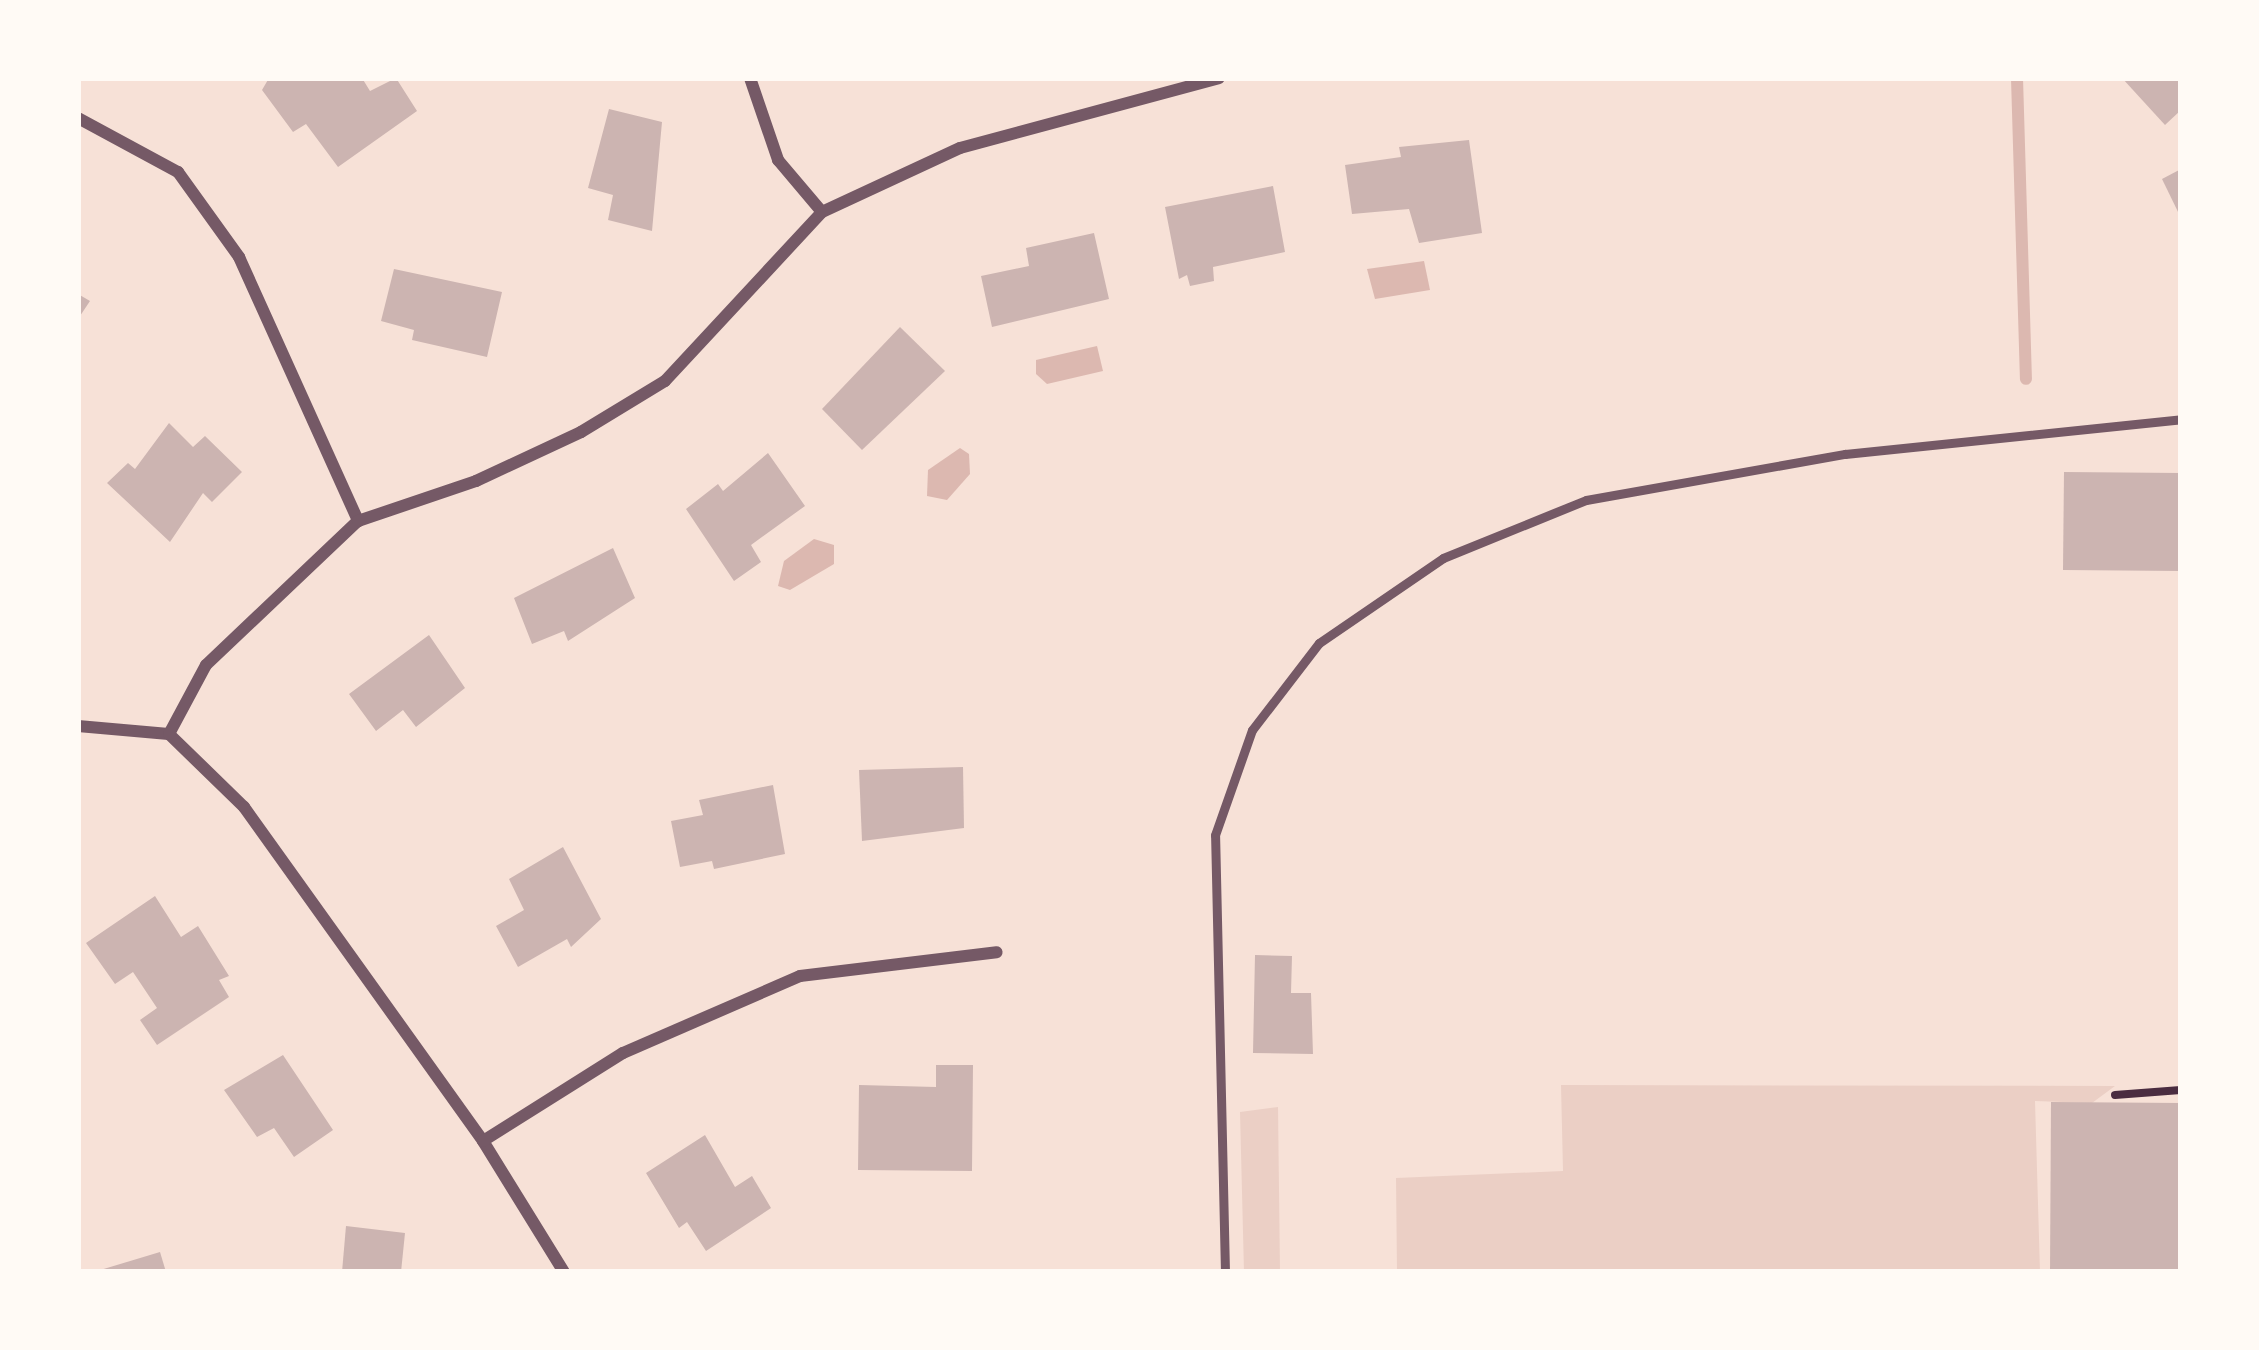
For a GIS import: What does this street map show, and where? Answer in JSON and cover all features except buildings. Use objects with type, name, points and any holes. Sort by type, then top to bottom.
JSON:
[{"type":"street","points":[[750,78],[778,160],[822,212]]},
{"type":"street","points":[[169,734],[206,665],[358,521],[476,481],[581,432],[665,381],[822,212],[960,148],[1219,78]]},
{"type":"street","points":[[78,118],[178,172],[238,256],[358,521]]},
{"type":"street","points":[[78,725],[169,734],[244,807],[483,1141],[565,1272]]},
{"type":"street","points":[[483,1141],[623,1052],[780,983],[891,960],[997,952]]},
{"type":"lane","points":[[1225,1272],[1215,836],[1252,730],[1319,643],[1443,559],[1586,500],[1846,454],[2181,419]]},
{"type":"path","points":[[2115,1095],[2181,1090]]},
{"type":"shaded area","points":[[1424,261],[1430,290],[1375,299],[1367,269]]},
{"type":"shaded area","points":[[1097,346],[1103,371],[1047,384],[1036,374],[1036,360]]},
{"type":"shaded area","points":[[960,448],[969,454],[970,474],[947,500],[927,496],[928,470]]},
{"type":"shaded area","points":[[814,539],[834,545],[834,564],[790,590],[778,586],[784,561]]},
{"type":"shaded area","points":[[1561,1085],[2115,1086],[2092,1103],[2035,1101],[2040,1272],[1397,1272],[1396,1178],[1563,1171]]},
{"type":"shaded area","points":[[1278,1107],[1280,1272],[1244,1272],[1240,1112]]},
{"type":"waterway","points":[[2017,78],[2026,379]]}]
